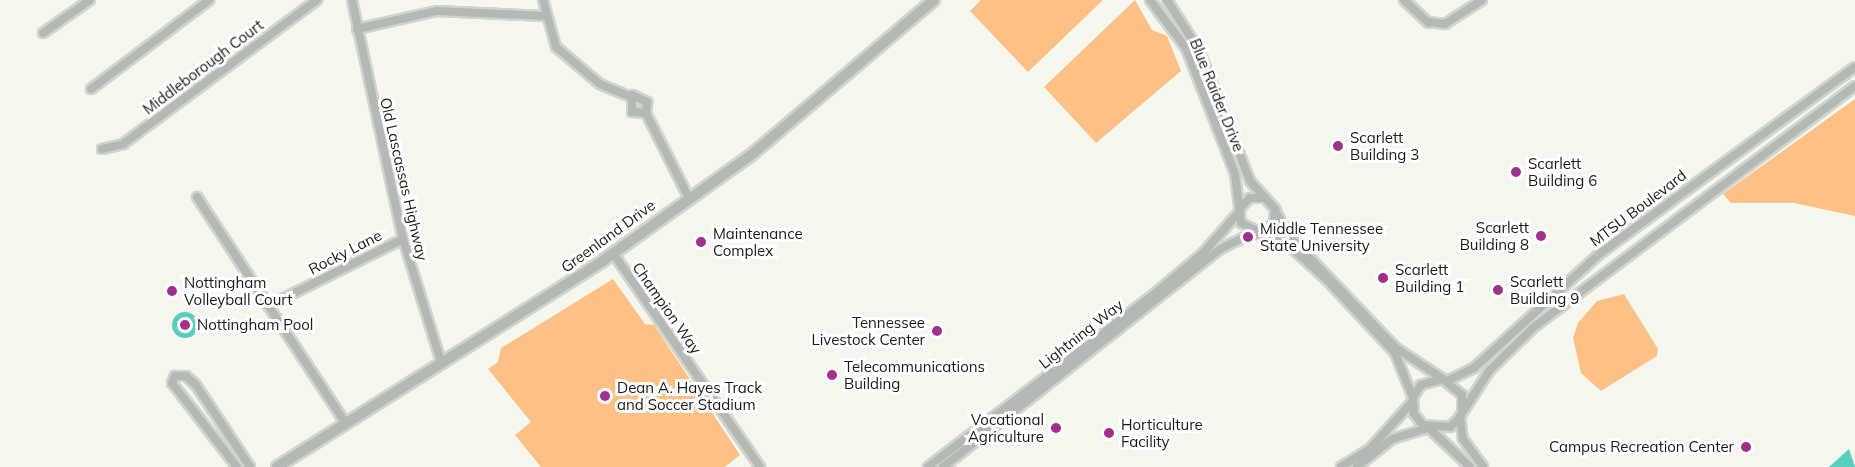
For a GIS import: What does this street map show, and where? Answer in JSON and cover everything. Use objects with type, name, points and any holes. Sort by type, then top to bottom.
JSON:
[{"type":"street","points":[[43,33],[90,0]]},
{"type":"street","points":[[91,89],[209,0]]},
{"type":"street","name":"Middleborough Court","points":[[102,149],[123,144],[317,0]]},
{"type":"street","name":"Old Lascassas Highway","points":[[352,0],[403,239],[441,362]]},
{"type":"street","points":[[543,0],[544,16],[556,47],[574,66],[630,97],[643,98],[646,113],[689,198]]},
{"type":"street","name":"Greenland Drive","points":[[277,467],[344,421],[613,253],[787,129],[934,0]]},
{"type":"street","name":"Blue Raider Drive","points":[[1150,0],[1186,48],[1235,174],[1240,209]]},
{"type":"street","name":"Blue Raider Drive","points":[[1167,0],[1200,52],[1250,181],[1268,200]]},
{"type":"street","points":[[1404,0],[1428,22],[1445,24],[1482,0]]},
{"type":"street","points":[[357,29],[437,11],[544,16]]},
{"type":"street","name":"MTSU Boulevard","points":[[1445,380],[1474,368],[1598,255],[1855,67]]},
{"type":"street","name":"MTSU Boulevard","points":[[1461,414],[1489,371],[1534,327],[1855,86]]},
{"type":"street","points":[[630,97],[632,112],[646,113]]},
{"type":"street","points":[[197,197],[344,421]]},
{"type":"street","points":[[1470,467],[1418,420],[1395,353],[1327,280],[1293,249],[1255,233],[1241,223],[1240,209],[1250,198],[1268,200],[1288,235],[1396,348],[1445,380],[1462,395],[1463,438],[1483,467]]},
{"type":"street","name":"Lightning Way","points":[[928,467],[1158,291],[1204,252],[1240,209]]},
{"type":"street","points":[[1255,233],[1274,224],[1276,214]]},
{"type":"street","name":"Lightning Way","points":[[947,466],[1233,242],[1255,233]]},
{"type":"street","name":"Rocky Lane","points":[[268,306],[403,239]]},
{"type":"street","name":"Champion Way","points":[[613,253],[760,467]]},
{"type":"street","points":[[237,467],[172,382],[175,376],[186,376],[196,385],[250,467]]},
{"type":"street","points":[[1341,467],[1370,449],[1412,400],[1421,385],[1445,380]]},
{"type":"street","points":[[1358,467],[1392,439],[1429,428],[1450,427],[1461,414]]},
{"type":"shaded area","points":[[981,0],[1103,0],[1028,72],[970,11]]},
{"type":"shaded area","points":[[1135,0],[1152,30],[1167,36],[1181,71],[1096,143],[1044,87]]},
{"type":"shaded area","points":[[1855,99],[1855,216],[1794,203],[1731,203],[1723,194]]},
{"type":"shaded area","name":"Dean A. Hayes Track and Soccer Stadium","points":[[613,279],[645,324],[654,325],[740,455],[725,467],[541,467],[515,435],[531,422],[488,369],[498,362],[501,348]]},
{"type":"shaded area","points":[[1624,294],[1658,349],[1657,356],[1601,391],[1581,373],[1573,338],[1578,323],[1597,301]]},
{"type":"water","name":"Nottingham Pool","points":[[185,312],[194,316],[198,325],[194,334],[185,338],[176,334],[172,325],[176,316]]},
{"type":"water","points":[[1849,449],[1855,467],[1829,467]]},
{"type":"place","name":"Scarlett Building 3","points":[[1338,146]]},
{"type":"place","name":"Scarlett Building 6","points":[[1516,172]]},
{"type":"place","name":"Scarlett Building 8","points":[[1541,236]]},
{"type":"place","name":"Middle Tennessee State University","points":[[1248,237]]},
{"type":"place","name":"Maintenance Complex","points":[[701,242]]},
{"type":"place","name":"Scarlett Building 1","points":[[1383,278]]},
{"type":"place","name":"Scarlett Building 9","points":[[1498,290]]},
{"type":"place","name":"Nottingham Volleyball Court","points":[[172,291]]},
{"type":"place","name":"Nottingham Pool","points":[[185,325]]},
{"type":"place","name":"Tennessee Livestock Center","points":[[937,331]]},
{"type":"place","name":"Telecommunications Building","points":[[832,375]]},
{"type":"place","name":"Dean A. Hayes Track and Soccer Stadium","points":[[605,396]]},
{"type":"place","name":"Vocational Agriculture","points":[[1056,428]]},
{"type":"place","name":"Horticulture Facility","points":[[1109,433]]},
{"type":"place","name":"Campus Recreation Center","points":[[1746,447]]}]
